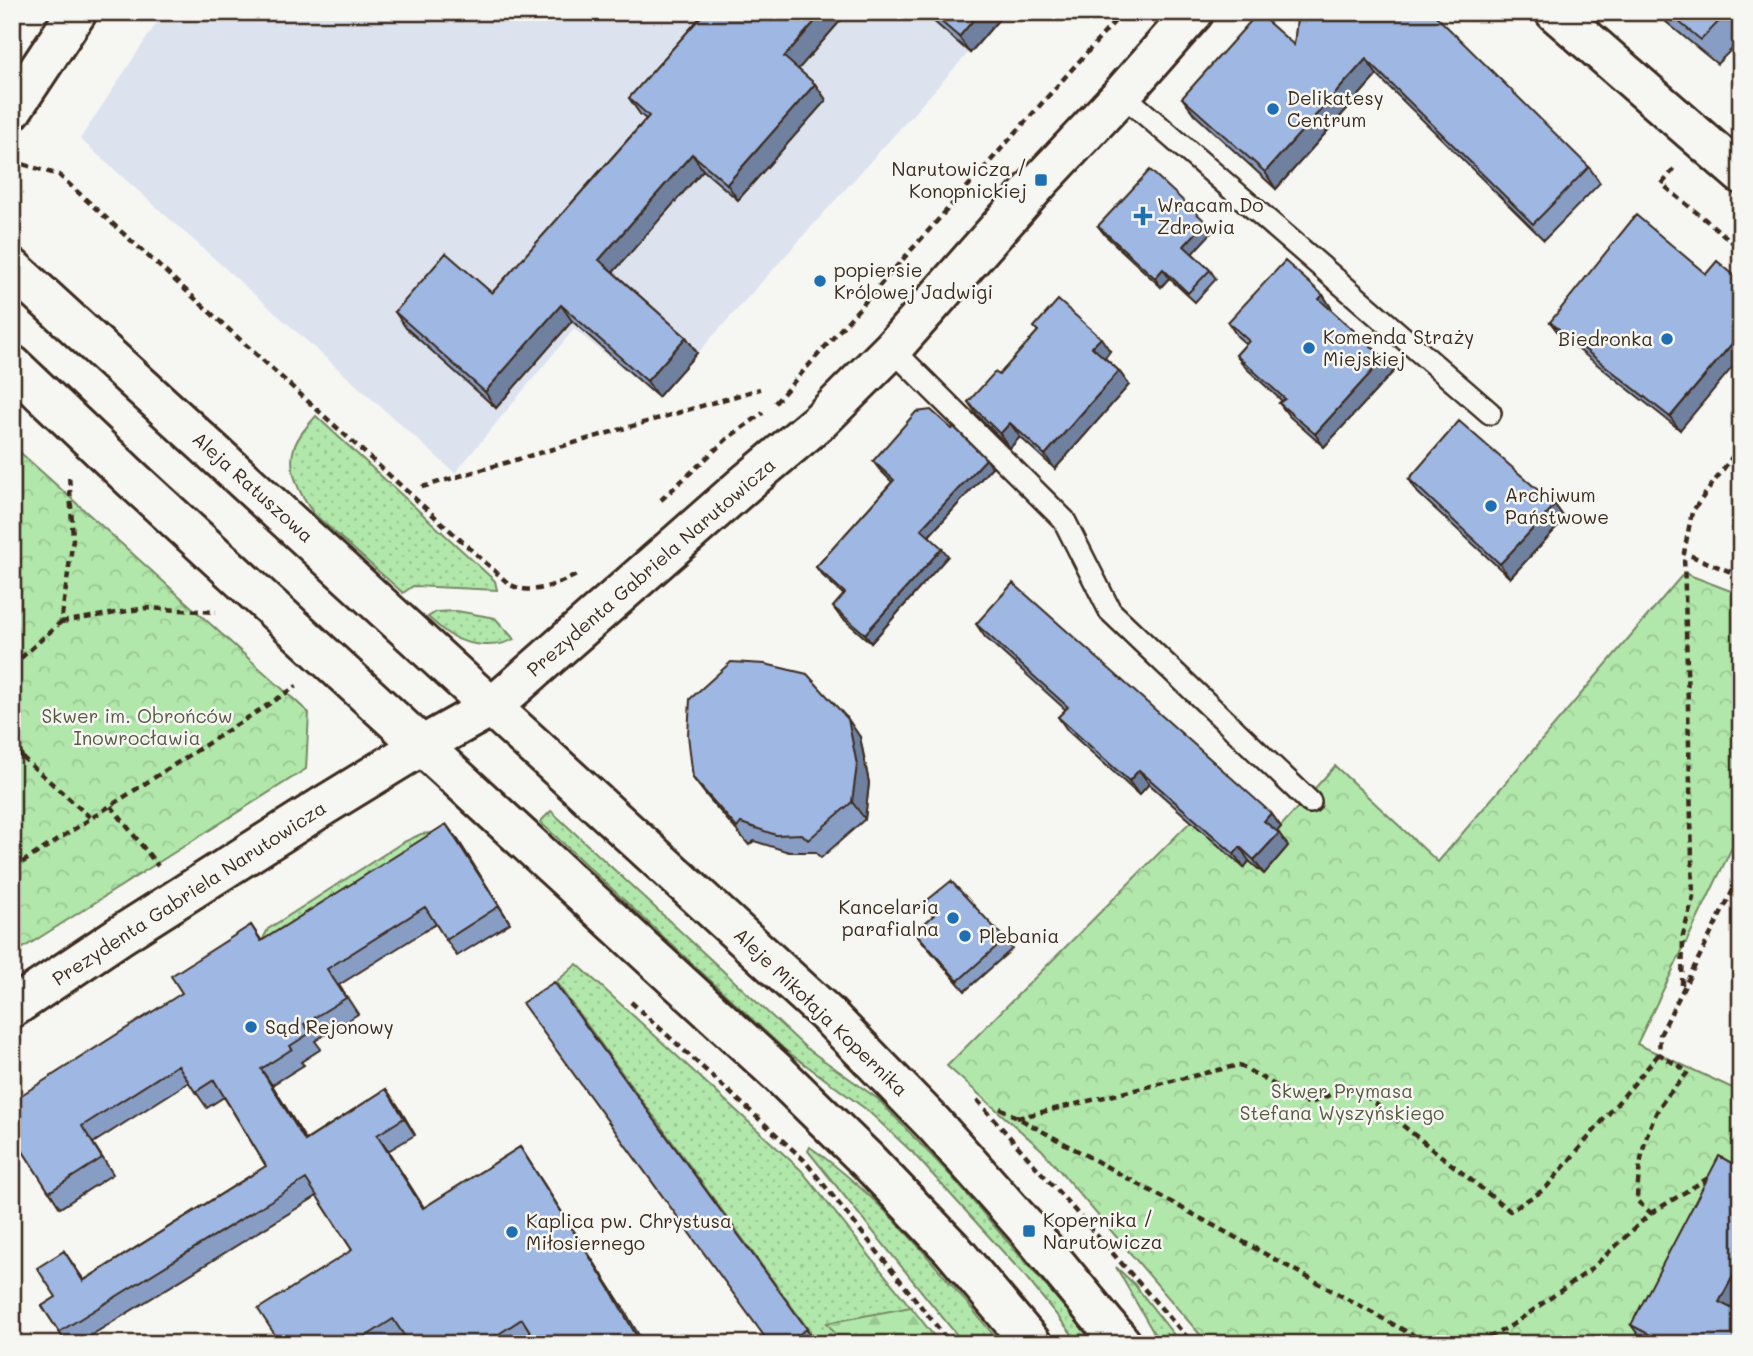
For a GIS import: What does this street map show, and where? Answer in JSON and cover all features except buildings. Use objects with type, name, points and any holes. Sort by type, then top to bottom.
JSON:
[{"type":"street","points":[[12,110],[77,12]]},
{"type":"street","name":"Prezydenta Gabriela Narutowicza","points":[[12,1008],[130,929],[423,745],[493,706],[744,484],[821,420],[891,349],[1194,12]]},
{"type":"street","points":[[1555,12],[1741,174]]},
{"type":"street","name":"Aleja Ratuszowa","points":[[12,268],[493,706]]},
{"type":"street","points":[[12,365],[143,489],[761,1057],[953,1250],[1032,1344]]},
{"type":"street","name":"Aleje Mikołaja Kopernika","points":[[493,706],[828,1015],[934,1124],[1029,1231],[1122,1344]]},
{"type":"lane","points":[[1122,94],[1490,413]]},
{"type":"lane","points":[[891,349],[1064,520],[1110,611],[1310,802]]},
{"type":"path","points":[[655,506],[728,438],[773,405],[1123,12]]},
{"type":"path","points":[[12,161],[59,176],[509,584],[518,589],[544,588],[580,573]]},
{"type":"path","points":[[422,487],[760,389]]},
{"type":"path","points":[[1682,989],[1683,935],[1693,898],[1684,554],[1692,512],[1741,444]]},
{"type":"path","points":[[61,622],[73,539],[68,463]]},
{"type":"path","points":[[1684,554],[1741,576]]},
{"type":"path","points":[[12,666],[61,622],[146,608],[223,613]]},
{"type":"path","points":[[12,869],[304,682]]},
{"type":"path","points":[[12,729],[22,757],[92,819]]},
{"type":"path","points":[[12,764],[22,757]]},
{"type":"path","points":[[111,806],[162,870]]},
{"type":"path","points":[[1017,1118],[1239,1065],[1308,1104],[1352,1085],[1510,1211],[1545,1189],[1659,1055],[1660,1035],[1741,874]]},
{"type":"path","points":[[631,1002],[804,1160],[951,1344]]},
{"type":"path","points":[[1651,1213],[1637,1201],[1638,1175],[1646,1138],[1660,1106],[1688,1072],[1659,1055]]},
{"type":"path","points":[[977,1100],[1193,1344]]},
{"type":"path","points":[[1000,1108],[1429,1344]]},
{"type":"path","points":[[1478,1344],[1512,1325],[1590,1270],[1651,1213],[1709,1177],[1719,1174]]},
{"type":"shaded area","points":[[164,12],[1005,12],[658,397],[574,329],[455,473],[80,139]]},
{"type":"green space","points":[[316,416],[495,581],[497,590],[413,586],[403,593],[314,514],[296,483],[292,456],[298,439]]},
{"type":"green space","name":"Skwer im. Obrońców Inowrocławia","points":[[12,445],[309,713],[306,769],[12,955]]},
{"type":"green space","name":"Skwer Prymasa Stefana Wyszyńskiego","points":[[1684,573],[1741,595],[1741,829],[1637,1044],[1741,1092],[1741,1145],[1634,1344],[1208,1344],[1042,1150],[947,1066],[1191,821],[1244,867],[1335,766],[1438,862]]},
{"type":"green space","points":[[457,611],[495,618],[514,639],[491,645],[465,642],[447,633],[428,617],[436,612]]},
{"type":"green space","points":[[551,811],[805,1047],[878,1099],[951,1176],[1096,1344],[1080,1344],[1025,1276],[912,1152],[867,1110],[784,1049],[540,822]]},
{"type":"green space","points":[[421,834],[447,836],[272,953],[263,939],[268,929],[402,843]]},
{"type":"green space","points":[[577,964],[801,1170],[940,1344],[819,1344],[556,982]]},
{"type":"green space","points":[[810,1147],[888,1214],[1001,1344],[964,1344],[808,1151]]},
{"type":"green space","points":[[1116,1267],[1134,1284],[1181,1344],[1160,1344]]},
{"type":"green space","points":[[911,1307],[940,1344],[843,1344],[827,1323]]},
{"type":"place","name":"Delikatesy Centrum","points":[[1273,109]]},
{"type":"place","name":"Narutowicza / Konopnickiej","points":[[1041,180]]},
{"type":"place","name":"Wracam Do Zdrowia","points":[[1143,216]]},
{"type":"place","name":"popiersie Królowej Jadwigi","points":[[820,281]]},
{"type":"place","name":"Biedronka","points":[[1667,339]]},
{"type":"place","name":"Komenda Straży Miejskiej","points":[[1309,348]]},
{"type":"place","name":"Archiwum Państwowe","points":[[1491,506]]},
{"type":"place","name":"Kancelaria parafialna","points":[[953,918]]},
{"type":"place","name":"Plebania","points":[[965,936]]},
{"type":"place","name":"Sąd Rejonowy","points":[[251,1027]]},
{"type":"place","name":"Kopernika / Narutowicza","points":[[1029,1231]]},
{"type":"place","name":"Kaplica pw. Chrystusa Miłosiernego","points":[[512,1232]]}]
